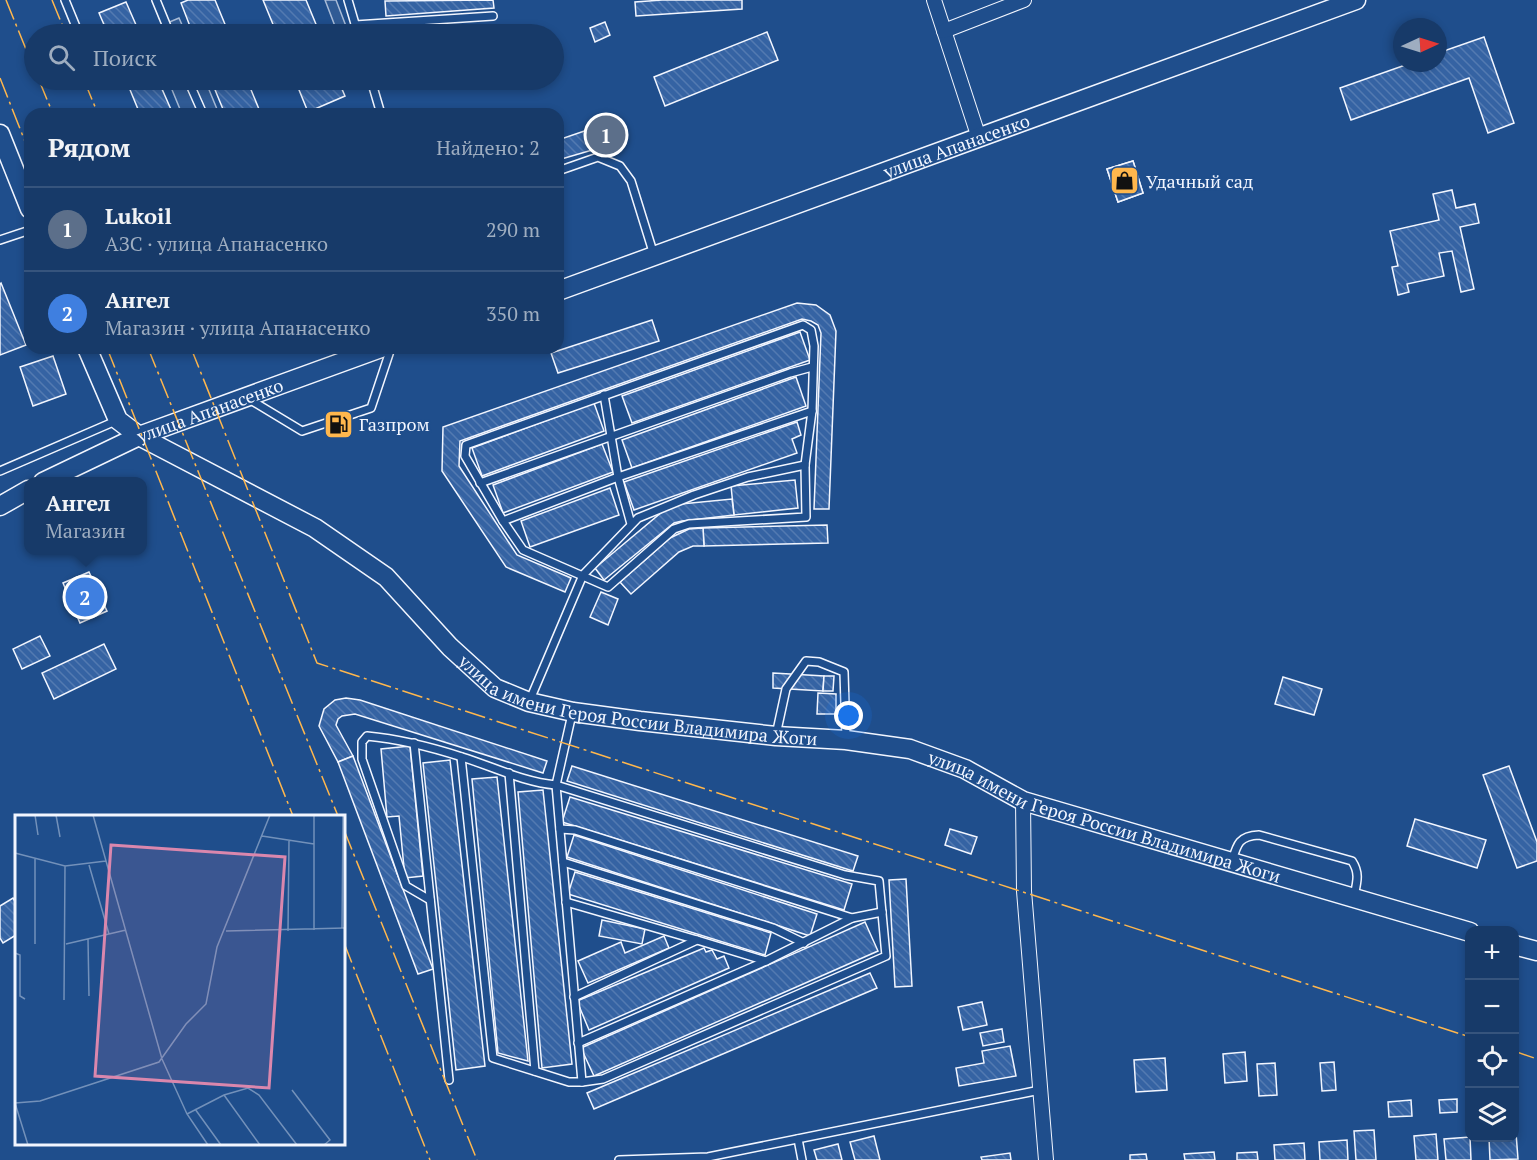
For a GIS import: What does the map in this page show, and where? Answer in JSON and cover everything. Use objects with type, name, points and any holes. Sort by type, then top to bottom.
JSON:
[{"type":"main road","name":"улица Апанасенко","points":[[564,289],[1356,0]]},
{"type":"main road","points":[[0,134],[24,194]]},
{"type":"main road","points":[[90,354],[118,420]]},
{"type":"main road","name":"улица Апанасенко","points":[[53,477],[139,436],[365,354]]},
{"type":"main road","name":"улица имени Героя России Владимира Жоги","points":[[118,420],[139,436],[315,528],[378,570],[450,647],[495,688],[529,702],[573,712],[640,721],[776,736],[846,740],[910,749],[965,769],[1023,801],[1465,931]]},
{"type":"main road","points":[[0,506],[24,492]]},
{"type":"main road","points":[[1519,946],[1537,951]]},
{"type":"street","points":[[934,0],[979,138]]},
{"type":"street","points":[[944,31],[1024,0]]},
{"type":"street","points":[[1023,801],[1024,891],[1046,1160]]},
{"type":"lane","points":[[65,0],[75,24]]},
{"type":"lane","points":[[156,0],[166,24]]},
{"type":"lane","points":[[348,0],[355,24]]},
{"type":"lane","points":[[370,24],[493,16]]},
{"type":"lane","points":[[192,90],[200,108]]},
{"type":"lane","points":[[374,90],[379,108]]},
{"type":"lane","points":[[564,169],[598,157],[620,166],[631,181],[654,256]]},
{"type":"lane","points":[[0,240],[24,232]]},
{"type":"lane","points":[[803,326],[811,330],[814,346],[812,368],[812,411],[805,465],[806,517],[689,524],[674,529],[608,587],[524,550],[503,521],[465,456],[466,445],[803,326]]},
{"type":"lane","points":[[247,398],[302,431],[372,408],[389,354]]},
{"type":"lane","points":[[480,483],[611,435],[790,373],[812,368]]},
{"type":"lane","points":[[604,396],[618,477],[631,525]]},
{"type":"lane","points":[[503,521],[618,477],[812,411]]},
{"type":"lane","points":[[0,471],[118,420]]},
{"type":"lane","points":[[529,702],[583,575],[638,518],[694,495],[748,477],[805,465]]},
{"type":"lane","points":[[776,736],[786,689],[806,661],[819,662],[844,672],[846,740]]},
{"type":"lane","points":[[573,712],[556,785],[582,1082]]},
{"type":"lane","points":[[430,900],[406,886],[362,759],[362,742],[367,736],[414,743],[461,757],[536,783],[556,785],[845,875],[879,881],[886,956],[603,1079],[569,1082],[493,1058],[461,757]]},
{"type":"lane","points":[[414,743],[449,1080]]},
{"type":"lane","points":[[508,774],[535,1071]]},
{"type":"lane","points":[[560,829],[575,830],[852,918]]},
{"type":"lane","points":[[1231,862],[1240,840],[1259,835],[1352,861],[1357,869],[1358,879],[1354,898]]},
{"type":"lane","points":[[563,862],[773,928],[804,944]]},
{"type":"lane","points":[[566,902],[766,961]]},
{"type":"lane","points":[[578,1043],[804,944],[852,918],[882,912]]},
{"type":"lane","points":[[574,997],[697,940]]},
{"type":"lane","points":[[619,1160],[708,1157],[1040,1090]]},
{"type":"lane","points":[[798,1139],[802,1160]]},
{"type":"shaded area","points":[[325,0],[336,0],[345,24],[334,24]]},
{"type":"shaded area","points":[[179,18],[182,24],[165,24]]},
{"type":"shaded area","points":[[172,90],[209,90],[217,108],[180,108]]},
{"type":"building","points":[[188,0],[215,0],[225,24],[189,24],[181,3]]},
{"type":"building","points":[[263,0],[306,0],[316,24],[273,24]]},
{"type":"building","points":[[493,0],[494,8],[386,16],[385,1]]},
{"type":"building","points":[[742,0],[742,9],[636,16],[635,2]]},
{"type":"building","points":[[126,2],[136,24],[104,24],[99,13]]},
{"type":"building","points":[[605,22],[610,35],[595,42],[590,28]]},
{"type":"building","points":[[767,32],[778,60],[665,106],[654,77]]},
{"type":"building","points":[[1484,37],[1514,123],[1488,133],[1469,78],[1351,120],[1340,88],[1393,69],[1393,72],[1447,72],[1447,50]]},
{"type":"building","points":[[130,90],[162,90],[170,108],[138,108]]},
{"type":"building","points":[[215,90],[251,90],[259,108],[223,108]]},
{"type":"building","points":[[299,90],[342,90],[345,96],[317,108],[306,108]]},
{"type":"building","points":[[611,121],[618,144],[602,149],[595,126]]},
{"type":"building","points":[[599,126],[606,146],[564,158],[564,138]]},
{"type":"building","name":"Удачный сад","points":[[1133,161],[1143,193],[1118,202],[1107,169]]},
{"type":"building","name":"Удачный сад","points":[[1133,161],[1143,193],[1118,202],[1107,169]]},
{"type":"building","points":[[1452,190],[1456,208],[1475,204],[1479,223],[1460,227],[1474,289],[1461,292],[1452,251],[1439,253],[1444,276],[1407,284],[1409,292],[1398,295],[1392,267],[1398,266],[1390,231],[1439,220],[1433,194]]},
{"type":"building","points":[[0,284],[24,340],[24,346],[0,355]]},
{"type":"building","points":[[797,303],[816,305],[830,315],[836,331],[829,509],[814,509],[821,333],[818,325],[802,319],[460,441],[459,466],[517,555],[571,578],[565,592],[506,567],[442,471],[443,427]]},
{"type":"building","points":[[652,320],[659,341],[558,373],[551,354],[564,354],[564,349]]},
{"type":"building","points":[[800,332],[810,360],[632,423],[622,396]]},
{"type":"building","points":[[53,356],[66,394],[33,406],[20,367]]},
{"type":"building","points":[[796,377],[806,406],[632,468],[622,440]]},
{"type":"building","points":[[594,403],[604,431],[482,476],[472,448]]},
{"type":"building","points":[[797,422],[801,435],[792,439],[797,453],[634,510],[624,482]]},
{"type":"building","points":[[602,444],[613,472],[503,513],[493,485]]},
{"type":"building","points":[[795,480],[798,508],[734,515],[731,486]]},
{"type":"building","points":[[610,488],[619,515],[530,547],[521,521]]},
{"type":"building","points":[[732,499],[734,515],[674,523],[604,580],[595,568],[662,512],[681,504]]},
{"type":"building","points":[[827,525],[828,543],[704,546],[703,528]]},
{"type":"building","points":[[703,528],[704,546],[693,546],[679,552],[631,594],[620,582],[670,538],[689,529]]},
{"type":"building","points":[[89,572],[107,611],[80,623],[63,583]]},
{"type":"building","points":[[601,592],[618,599],[608,625],[590,617]]},
{"type":"building","points":[[40,636],[50,656],[22,669],[13,649]]},
{"type":"building","points":[[104,644],[116,669],[54,699],[42,673]]},
{"type":"building","points":[[773,673],[824,676],[823,691],[773,688]]},
{"type":"building","points":[[824,676],[834,676],[833,691],[823,691]]},
{"type":"building","points":[[1283,677],[1322,689],[1314,715],[1275,704]]},
{"type":"building","points":[[818,693],[836,694],[836,714],[817,714]]},
{"type":"building","points":[[346,698],[360,700],[547,761],[543,773],[355,714],[338,719],[336,725],[353,756],[338,762],[319,726],[324,709],[335,700]]},
{"type":"building","points":[[410,746],[423,876],[405,878],[399,816],[387,817],[381,749]]},
{"type":"building","points":[[353,756],[433,969],[418,974],[338,762]]},
{"type":"building","points":[[450,760],[485,1066],[456,1070],[423,763]]},
{"type":"building","points":[[572,766],[858,856],[853,871],[567,781]]},
{"type":"building","points":[[1509,766],[1537,842],[1537,861],[1517,868],[1483,775]]},
{"type":"building","points":[[497,777],[528,1061],[498,1053],[472,779]]},
{"type":"building","points":[[543,790],[572,1064],[542,1068],[518,792]]},
{"type":"building","points":[[570,797],[852,884],[844,910],[562,822]]},
{"type":"building","points":[[1415,819],[1486,840],[1477,868],[1407,846]]},
{"type":"building","points":[[950,829],[977,837],[971,854],[945,845]]},
{"type":"building","points":[[574,835],[817,914],[810,936],[567,857]]},
{"type":"building","points":[[575,872],[771,933],[765,955],[568,894]]},
{"type":"building","points":[[906,879],[912,986],[895,987],[889,880]]},
{"type":"building","points":[[13,898],[15,901],[15,936],[3,943],[0,938],[0,906]]},
{"type":"building","points":[[602,920],[645,929],[642,944],[599,936]]},
{"type":"building","points":[[865,922],[878,951],[594,1076],[581,1048]]},
{"type":"building","points":[[664,936],[669,948],[588,983],[578,961],[621,942],[625,953]]},
{"type":"building","points":[[704,948],[706,952],[712,950],[717,959],[724,956],[729,968],[589,1030],[577,1001]]},
{"type":"building","points":[[870,973],[877,988],[594,1109],[587,1093]]},
{"type":"building","points":[[982,1002],[987,1025],[963,1030],[958,1007]]},
{"type":"building","points":[[1002,1029],[1004,1042],[983,1046],[980,1033]]},
{"type":"building","points":[[1010,1046],[1016,1076],[959,1086],[956,1068],[984,1063],[982,1051]]},
{"type":"building","points":[[1245,1052],[1247,1081],[1225,1083],[1223,1054]]},
{"type":"building","points":[[1165,1058],[1167,1090],[1136,1092],[1134,1060]]},
{"type":"building","points":[[1334,1062],[1336,1090],[1322,1091],[1320,1063]]},
{"type":"building","points":[[1275,1063],[1277,1095],[1259,1096],[1257,1064]]},
{"type":"building","points":[[1457,1099],[1457,1112],[1440,1113],[1439,1100]]},
{"type":"building","points":[[1411,1100],[1412,1116],[1389,1117],[1388,1102]]},
{"type":"building","points":[[1374,1130],[1376,1160],[1356,1160],[1354,1131]]},
{"type":"building","points":[[1436,1134],[1438,1160],[1416,1160],[1414,1136]]},
{"type":"building","points":[[874,1136],[880,1160],[855,1160],[850,1142]]},
{"type":"building","points":[[1465,1137],[1465,1142],[1470,1142],[1471,1160],[1446,1160],[1444,1139]]},
{"type":"building","points":[[1347,1140],[1348,1160],[1320,1160],[1319,1142]]},
{"type":"building","points":[[1489,1142],[1517,1142],[1518,1159],[1490,1160]]},
{"type":"building","points":[[1304,1143],[1305,1160],[1275,1160],[1274,1145]]},
{"type":"building","points":[[838,1144],[842,1160],[817,1160],[814,1150]]},
{"type":"building","points":[[1214,1152],[1215,1160],[1185,1160],[1184,1154]]},
{"type":"building","points":[[1257,1152],[1258,1160],[1237,1160],[1237,1153]]},
{"type":"building","points":[[1010,1153],[1011,1160],[982,1160],[981,1157]]},
{"type":"building","points":[[1146,1154],[1147,1160],[1130,1160],[1130,1155]]},
{"type":"power","points":[[6,0],[24,44]]},
{"type":"power","points":[[52,0],[62,24]]},
{"type":"power","points":[[0,78],[24,139]]},
{"type":"power","points":[[43,90],[51,108]]},
{"type":"power","points":[[88,90],[96,108]]},
{"type":"power","points":[[109,354],[293,815]]},
{"type":"power","points":[[150,354],[338,815]]},
{"type":"power","points":[[193,354],[317,663],[1465,1035]]},
{"type":"power","points":[[345,832],[477,1160]]},
{"type":"power","points":[[345,946],[430,1160]]},
{"type":"power","points":[[1519,1053],[1537,1059]]},
{"type":"place","name":"Lukoil","points":[[606,135]]},
{"type":"place","name":"Удачный сад","points":[[1125,181]]},
{"type":"place","name":"Газпром","points":[[338,424]]},
{"type":"place","name":"Ангел","points":[[85,597]]}]
